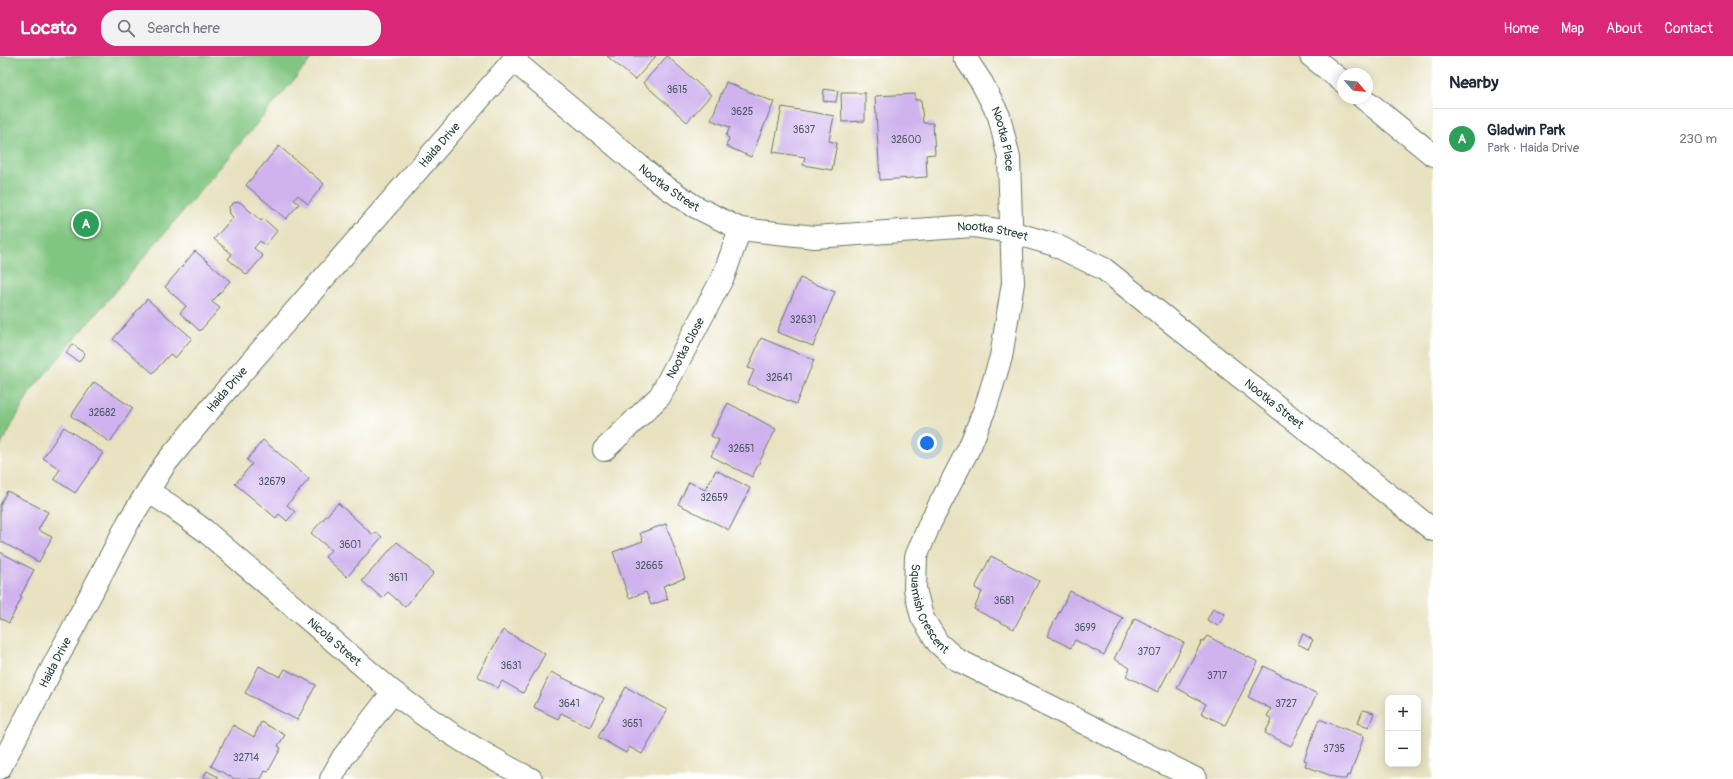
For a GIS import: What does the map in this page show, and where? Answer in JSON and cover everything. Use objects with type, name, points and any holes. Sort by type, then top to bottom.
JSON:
[{"type":"street","name":"Nootka Place","points":[[964,56],[982,83],[999,116],[1008,158],[1011,232]]},
{"type":"street","points":[[1311,56],[1337,77]]},
{"type":"street","name":"Nootka Street","points":[[515,58],[660,183],[694,206],[740,229],[815,237],[973,226],[1011,232],[1055,245],[1104,269],[1433,530]]},
{"type":"street","name":"Haida Drive","points":[[0,768],[126,527],[165,464],[186,437],[515,58]]},
{"type":"street","points":[[1370,104],[1433,155]]},
{"type":"street","name":"Nootka Close","points":[[604,450],[660,396],[724,276],[740,229]]},
{"type":"street","name":"Squamish Crescent","points":[[1011,232],[1013,283],[1001,357],[986,406],[970,446],[930,523],[916,557],[915,589],[922,617],[938,642],[956,659],[1196,779]]},
{"type":"street","name":"Nicola Street","points":[[148,492],[174,508],[204,530],[424,717],[468,746],[531,779]]},
{"type":"street","points":[[331,779],[343,757],[393,692]]},
{"type":"green space","points":[[0,56],[314,56],[30,392],[0,447]]},
{"type":"building","points":[[607,56],[656,56],[635,80]]},
{"type":"building","points":[[667,56],[711,95],[687,122],[643,83]]},
{"type":"building","points":[[726,82],[774,102],[751,157],[726,146],[729,138],[726,136],[730,127],[711,120]]},
{"type":"building","points":[[824,89],[838,91],[836,102],[823,101]]},
{"type":"building","points":[[841,93],[865,93],[865,121],[842,122]]},
{"type":"building","points":[[915,94],[915,100],[921,100],[923,123],[933,123],[935,154],[926,155],[927,177],[880,180],[875,96]]},
{"type":"building","points":[[782,107],[834,116],[829,141],[837,143],[832,170],[803,165],[805,157],[773,152]]},
{"type":"building","points":[[279,146],[324,184],[308,204],[298,195],[294,200],[299,204],[286,219],[246,185]]},
{"type":"building","points":[[240,202],[261,221],[263,218],[277,231],[265,246],[260,241],[254,248],[263,256],[247,275],[228,259],[232,254],[214,239],[233,217],[230,214],[229,207],[233,203]]},
{"type":"building","points":[[195,251],[230,281],[212,302],[220,308],[200,331],[180,313],[186,306],[165,287]]},
{"type":"building","points":[[800,278],[835,292],[813,346],[777,332]]},
{"type":"building","points":[[147,299],[192,338],[175,358],[170,354],[153,373],[113,339]]},
{"type":"building","points":[[761,338],[814,360],[796,404],[748,384],[754,370],[748,368]]},
{"type":"building","points":[[72,344],[85,353],[79,362],[66,353]]},
{"type":"building","points":[[94,382],[133,408],[110,442],[71,416]]},
{"type":"building","points":[[728,403],[776,429],[752,477],[711,456],[719,440],[711,436]]},
{"type":"building","points":[[64,427],[103,453],[75,493],[54,479],[60,469],[43,458]]},
{"type":"building","points":[[263,440],[309,479],[287,505],[295,512],[287,521],[279,514],[276,518],[235,484],[252,464],[247,460]]},
{"type":"building","points":[[716,470],[750,488],[729,530],[678,504],[689,482],[705,490]]},
{"type":"building","points":[[7,491],[48,512],[38,530],[52,537],[39,562],[0,541],[0,505]]},
{"type":"building","points":[[338,503],[373,535],[376,532],[382,537],[347,577],[325,557],[331,550],[311,533]]},
{"type":"building","points":[[666,524],[685,578],[663,586],[668,599],[651,605],[646,592],[629,598],[613,552],[643,541],[640,533]]},
{"type":"building","points":[[397,542],[434,573],[405,607],[388,592],[382,598],[362,581]]},
{"type":"building","points":[[0,552],[34,570],[9,623],[0,618]]},
{"type":"building","points":[[991,556],[1039,581],[1014,629],[974,609],[982,592],[975,588]]},
{"type":"building","points":[[1070,591],[1123,618],[1104,655],[1075,640],[1071,648],[1047,636]]},
{"type":"building","points":[[1213,608],[1225,614],[1218,626],[1207,620]]},
{"type":"building","points":[[1135,618],[1184,643],[1158,692],[1126,676],[1130,668],[1114,659]]},
{"type":"building","points":[[503,630],[545,654],[523,693],[502,681],[498,688],[477,676]]},
{"type":"building","points":[[1303,634],[1313,640],[1308,649],[1298,644]]},
{"type":"building","points":[[1207,636],[1258,662],[1225,725],[1201,713],[1206,704],[1177,688],[1202,641],[1203,642]]},
{"type":"building","points":[[259,666],[280,677],[285,669],[316,685],[297,720],[245,693]]},
{"type":"building","points":[[1264,666],[1317,694],[1291,746],[1265,733],[1272,719],[1267,716],[1271,709],[1248,697]]},
{"type":"building","points":[[551,672],[604,698],[590,727],[561,713],[558,719],[534,707]]},
{"type":"building","points":[[626,687],[667,710],[642,754],[629,747],[626,753],[598,737]]},
{"type":"building","points":[[1363,710],[1374,713],[1369,727],[1358,723]]},
{"type":"building","points":[[1319,719],[1364,736],[1350,776],[1347,775],[1346,779],[1340,779],[1305,766],[1307,761],[1304,760]]},
{"type":"building","points":[[261,722],[285,735],[278,746],[281,748],[268,772],[265,771],[261,779],[235,779],[211,766],[233,725],[254,737]]},
{"type":"building","points":[[207,771],[218,777],[217,779],[203,778]]},
{"type":"place","name":"Gladwin Park","points":[[86,224]]}]
